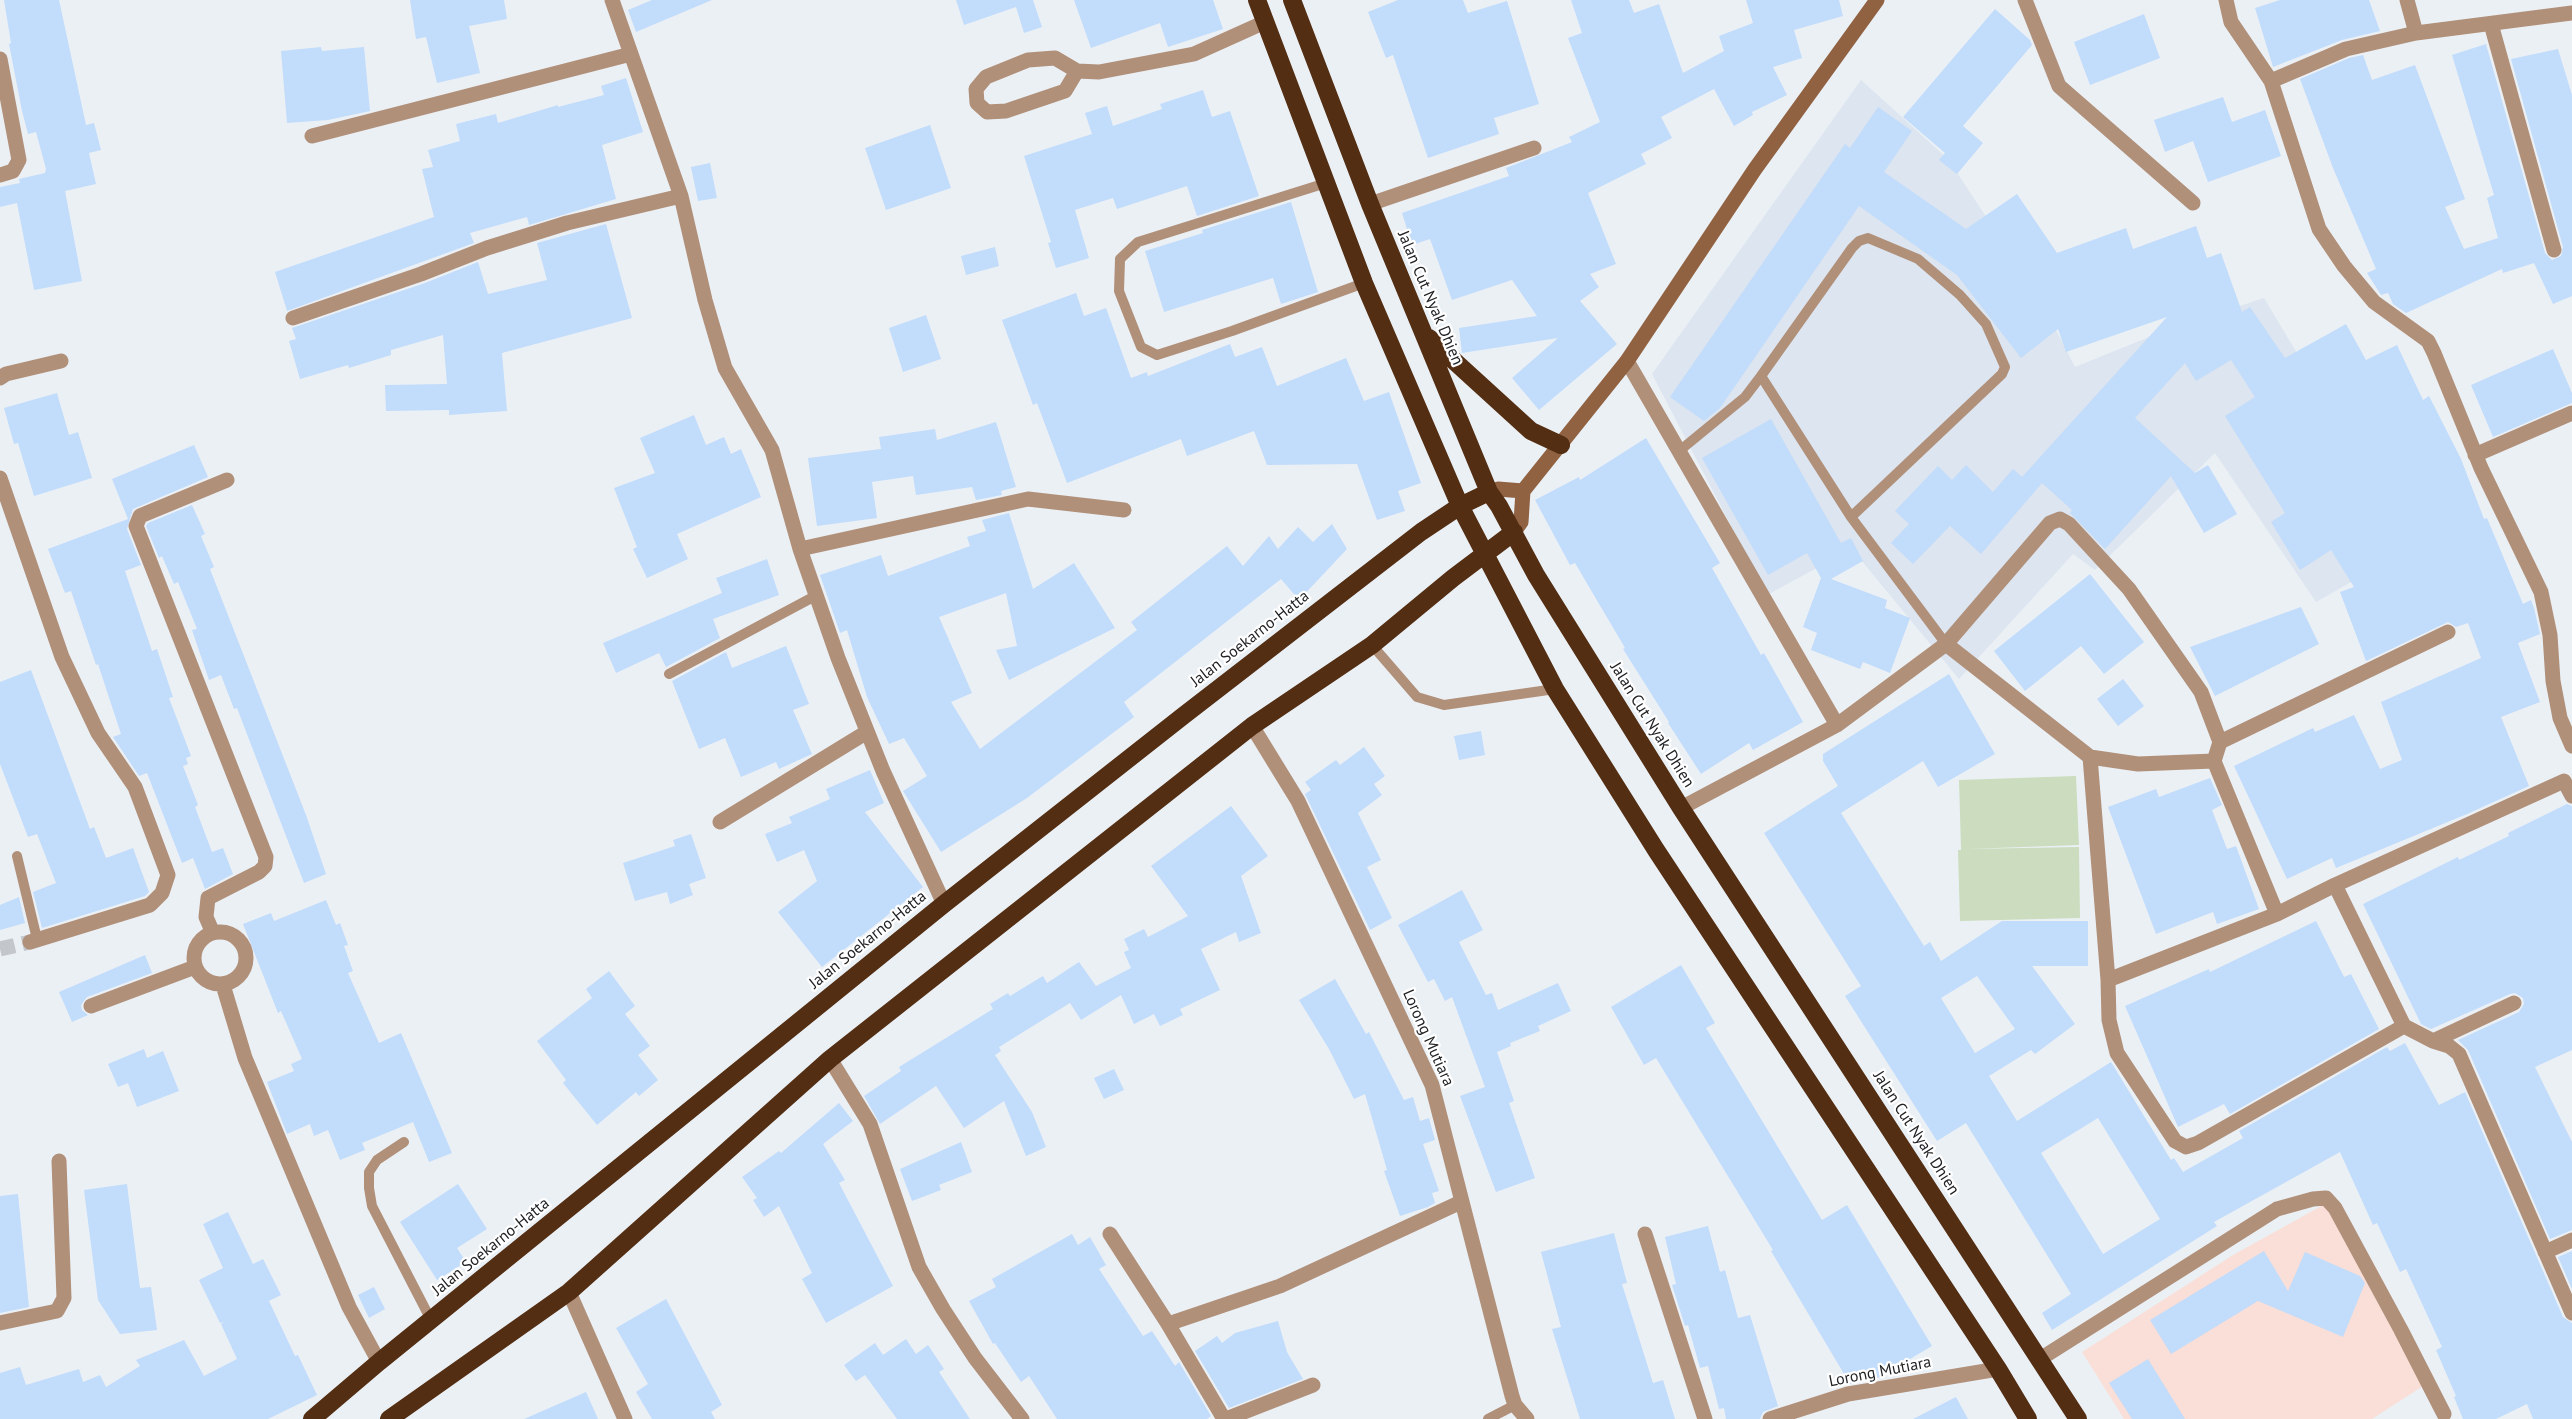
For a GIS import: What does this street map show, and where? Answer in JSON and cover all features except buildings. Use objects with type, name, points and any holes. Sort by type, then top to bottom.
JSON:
[{"type":"highway","points":[[1257,0],[1364,283],[1460,506],[1555,689],[1662,860],[1998,1369],[2028,1419]]},
{"type":"highway","name":"Jalan Cut Nyak Dhien","points":[[1292,0],[1370,204],[1489,492],[1514,532],[1536,575],[1681,808],[2078,1419]]},
{"type":"highway","points":[[1423,333],[1531,431],[1561,445]]},
{"type":"highway","name":"Jalan Soekarno-Hatta","points":[[312,1419],[379,1362],[944,904],[1210,694],[1422,532],[1460,506],[1489,492]]},
{"type":"highway","points":[[389,1419],[568,1292],[830,1059],[1252,726],[1372,645],[1452,578],[1514,532]]},
{"type":"main road","points":[[1514,532],[1521,522],[1523,491],[1627,362],[1755,169],[1877,0]]},
{"type":"main road","points":[[1489,492],[1498,489],[1523,491]]},
{"type":"street","points":[[612,0],[681,196],[705,300],[725,368],[772,450],[800,549],[867,732],[882,771],[944,904]]},
{"type":"street","points":[[2025,0],[2059,86],[2193,203]]},
{"type":"street","points":[[2226,0],[2231,22],[2271,81],[2319,229],[2344,266],[2374,302],[2428,341],[2446,379],[2475,455],[2541,592],[2550,635],[2553,681],[2560,718],[2572,746]]},
{"type":"street","points":[[2407,0],[2416,33]]},
{"type":"street","points":[[2271,81],[2346,49],[2416,33],[2572,13]]},
{"type":"street","points":[[1077,71],[1065,91],[1006,111],[987,112],[977,103],[976,89],[986,77],[1028,60],[1055,58],[1077,71],[1099,72],[1194,54],[1265,22]]},
{"type":"street","points":[[2491,24],[2554,250]]},
{"type":"street","points":[[312,136],[632,54]]},
{"type":"street","points":[[0,59],[19,160],[13,171],[0,175]]},
{"type":"street","points":[[1370,204],[1534,148]]},
{"type":"street","points":[[293,318],[499,244],[567,223],[681,196]]},
{"type":"street","points":[[0,378],[6,374],[61,361]]},
{"type":"street","points":[[1627,362],[1837,725]]},
{"type":"street","points":[[2475,455],[2572,413]]},
{"type":"street","points":[[0,478],[63,657],[98,733],[135,787],[168,875],[162,893],[150,905],[34,940]]},
{"type":"street","points":[[213,933],[206,917],[208,898],[259,872],[265,866],[266,857],[136,526],[140,516],[227,480]]},
{"type":"street","points":[[800,549],[1028,499],[1124,510]]},
{"type":"street","points":[[1681,808],[1837,725],[1946,644],[2050,524],[2060,519],[2070,524],[2129,589],[2201,692],[2220,742],[2214,761],[2277,914]]},
{"type":"street","points":[[2220,742],[2448,632]]},
{"type":"street","points":[[1946,644],[2090,757],[2138,764],[2214,761]]},
{"type":"street","name":"Lorong Mutiara","points":[[1252,726],[1298,801],[1432,1086],[1515,1405],[1527,1419]]},
{"type":"street","points":[[720,822],[867,732]]},
{"type":"street","points":[[2090,757],[2108,980],[2109,1020],[2117,1053],[2175,1141],[2186,1147],[2198,1143],[2404,1026]]},
{"type":"street","points":[[2108,980],[2277,914],[2335,885],[2564,781],[2572,796]]},
{"type":"street","points":[[2335,885],[2404,1026],[2433,1041],[2449,1046],[2459,1054],[2572,1313]]},
{"type":"street","points":[[222,932],[237,939],[246,954],[246,962],[238,977],[223,985],[206,980],[195,967],[194,958],[199,942],[213,933],[222,932]]},
{"type":"street","points":[[91,1006],[195,967]]},
{"type":"street","points":[[223,985],[245,1058],[349,1307],[379,1362]]},
{"type":"street","points":[[2433,1041],[2514,1003]]},
{"type":"street","points":[[830,1059],[870,1124],[919,1267],[975,1358],[1022,1419]]},
{"type":"street","points":[[0,1323],[57,1311],[64,1298],[59,1161]]},
{"type":"street","points":[[2040,1359],[2277,1209],[2313,1199],[2326,1198],[2335,1208],[2444,1414]]},
{"type":"street","points":[[1168,1324],[1280,1286],[1461,1202]]},
{"type":"street","points":[[1110,1234],[1225,1419],[1313,1385]]},
{"type":"street","points":[[1645,1234],[1705,1419]]},
{"type":"street","points":[[2544,1252],[2572,1240]]},
{"type":"street","points":[[568,1292],[625,1419]]},
{"type":"street","name":"Lorong Mutiara","points":[[1770,1419],[1848,1394],[1998,1369]]},
{"type":"lane","points":[[1326,183],[1137,242],[1120,259],[1119,291],[1141,347],[1157,354],[1232,331],[1364,283]]},
{"type":"lane","points":[[1678,452],[1745,398],[1852,248],[1859,241],[1868,238],[1918,259],[1960,296],[1986,324],[2004,358],[2006,367],[2002,374],[1851,517]]},
{"type":"lane","points":[[1761,376],[1851,517],[1946,644]]},
{"type":"lane","points":[[669,674],[817,595]]},
{"type":"lane","points":[[1372,645],[1417,697],[1444,705],[1555,689]]},
{"type":"lane","points":[[17,856],[34,940]]},
{"type":"lane","points":[[404,1142],[377,1160],[369,1172],[369,1188],[372,1206],[431,1320]]},
{"type":"lane","points":[[1488,1419],[1515,1405]]},
{"type":"shaded area","points":[[1861,80],[1948,159],[2039,297],[2075,367],[2159,333],[2264,298],[2362,462],[2404,552],[2316,602],[2215,453],[2095,570],[2073,554],[1959,679],[1852,549],[1767,595],[1652,374]]},
{"type":"shaded area","points":[[2325,1204],[2431,1381],[2372,1419],[2124,1419],[2082,1352],[2233,1255]]},
{"type":"green space","points":[[2076,776],[2079,845],[1967,849],[2079,847],[2080,918],[1960,921],[1959,780]]},
{"type":"tunnel","points":[[0,949],[30,942]]}]
